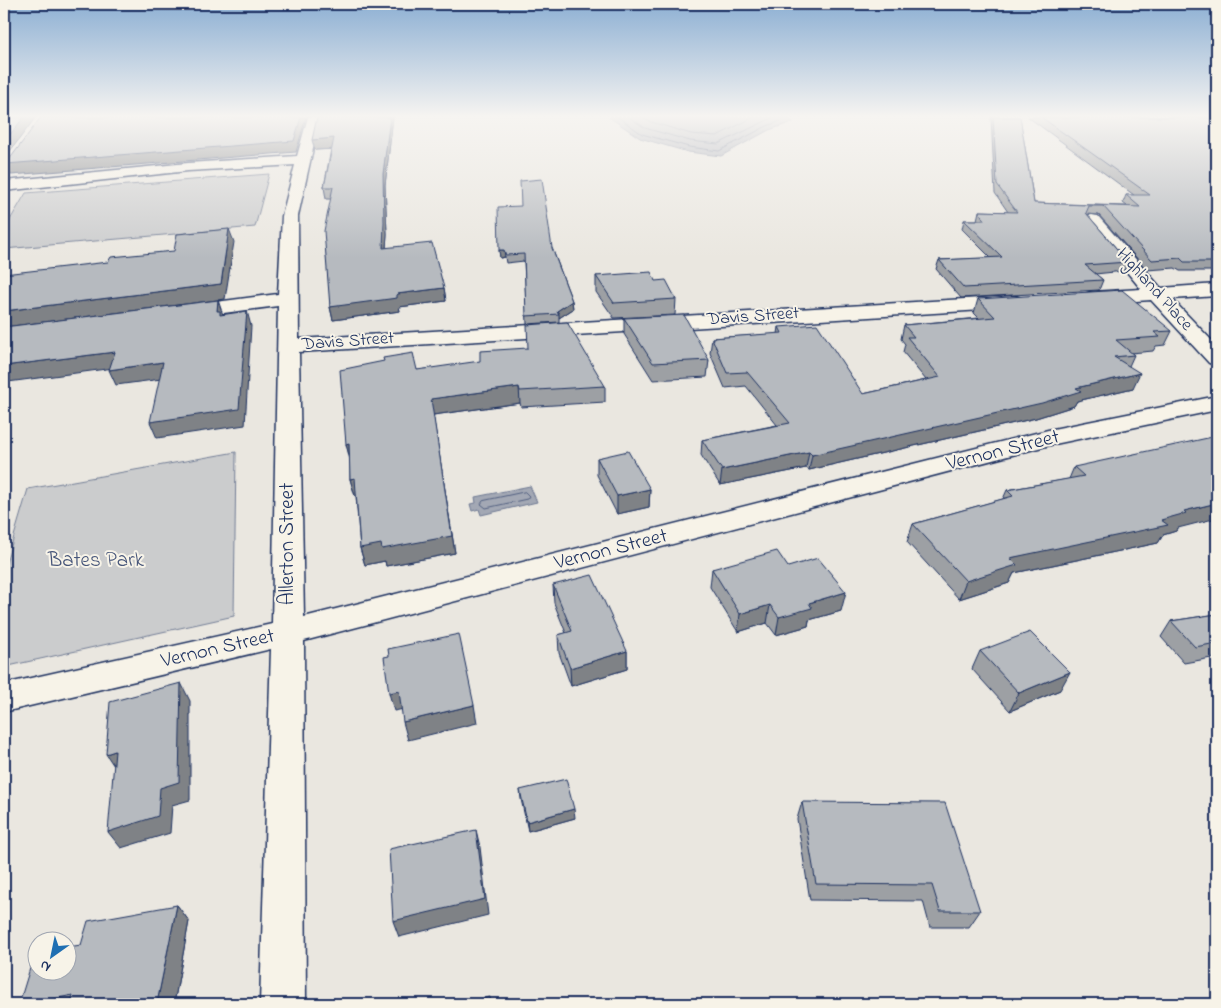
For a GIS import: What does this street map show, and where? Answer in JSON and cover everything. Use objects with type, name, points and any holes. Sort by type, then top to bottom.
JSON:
[{"type":"street","points":[[4,186],[188,167],[237,164]]},
{"type":"street","name":"Allerton Street","points":[[283,1004],[288,633],[288,299],[290,216],[303,164]]},
{"type":"street","name":"Highland Place","points":[[1092,220],[1155,293],[1217,358]]},
{"type":"street","points":[[1071,299],[1217,290]]},
{"type":"street","points":[[170,314],[288,299]]},
{"type":"street","name":"Davis Street","points":[[288,346],[1033,302]]},
{"type":"street","name":"Vernon Street","points":[[4,698],[288,633],[1048,438],[1217,403]]},
{"type":"green space","points":[[269,174],[255,227],[4,249],[4,230],[26,193]]},
{"type":"green space","name":"Bates Park","points":[[236,452],[234,616],[4,667],[4,570],[28,489]]},
{"type":"water","points":[[530,486],[537,502],[481,515],[479,509],[472,511],[470,504],[476,503],[475,497]]},
{"type":"building","points":[[329,164],[384,164],[383,248],[432,243],[444,288],[397,294],[397,298],[330,307],[324,231],[333,187],[324,187]]},
{"type":"building","points":[[996,164],[1028,164],[1034,203],[1140,207],[1126,195],[1150,195],[1107,164],[1217,164],[1217,262],[1184,262],[1180,258],[1152,260],[1103,206],[1089,206],[1086,213],[1128,262],[1085,265],[1103,280],[964,288],[939,260],[1002,257],[964,220],[984,220],[979,211],[1017,212],[997,185]]},
{"type":"building","points":[[542,179],[552,248],[572,301],[557,311],[559,314],[526,316],[524,254],[506,255],[504,250],[499,250],[498,207],[521,206],[520,181]]},
{"type":"building","points":[[229,229],[221,284],[4,311],[4,274],[108,262],[111,257],[174,251],[177,234]]},
{"type":"building","points":[[651,272],[655,281],[666,280],[676,299],[614,303],[596,276]]},
{"type":"building","points":[[1122,290],[1172,331],[1154,332],[1160,337],[1116,340],[1134,355],[1114,357],[1140,373],[1076,388],[1081,391],[1042,403],[812,455],[809,452],[722,470],[702,440],[790,423],[747,372],[727,373],[712,338],[782,333],[779,327],[817,324],[863,394],[940,377],[907,337],[914,337],[904,325],[995,317],[978,299]]},
{"type":"building","points":[[218,300],[217,311],[220,311],[220,315],[247,311],[239,409],[150,422],[163,362],[109,370],[115,352],[4,366],[4,327]]},
{"type":"building","points":[[684,315],[709,360],[653,363],[624,318]]},
{"type":"building","points":[[567,322],[605,386],[520,391],[519,387],[431,399],[452,536],[382,549],[381,544],[360,548],[355,478],[350,479],[349,443],[346,444],[340,370],[384,361],[383,358],[413,353],[417,370],[480,361],[480,351],[528,348],[527,325]]},
{"type":"building","points":[[1217,436],[1217,503],[1184,511],[1186,513],[1161,520],[1168,525],[1010,558],[1017,565],[966,581],[913,524],[1013,496],[1007,490],[1084,476],[1074,467]]},
{"type":"building","points":[[628,451],[650,489],[617,496],[597,458]]},
{"type":"building","points":[[777,551],[788,567],[818,558],[846,592],[809,603],[812,608],[779,617],[770,605],[740,614],[712,569]]},
{"type":"building","points":[[592,575],[627,651],[570,668],[558,635],[572,631],[553,585]]},
{"type":"building","points":[[1217,614],[1217,643],[1195,647],[1171,621]]},
{"type":"building","points":[[1030,632],[1070,672],[1019,693],[980,651]]},
{"type":"building","points":[[459,634],[474,705],[403,722],[399,691],[389,693],[384,657],[389,656],[388,649]]},
{"type":"building","points":[[181,683],[179,782],[160,788],[158,816],[108,832],[115,751],[106,754],[110,702]]},
{"type":"building","points":[[566,779],[574,809],[527,822],[520,790]]},
{"type":"building","points":[[802,802],[945,803],[980,911],[940,911],[932,885],[816,884]]},
{"type":"building","points":[[476,830],[485,899],[393,921],[389,849]]},
{"type":"building","points":[[177,905],[157,1003],[70,1004],[73,995],[19,1004],[28,975],[28,980],[78,980],[78,945],[81,945],[88,921]]},
{"type":"building","points":[[490,997],[491,1004],[464,1004]]}]
